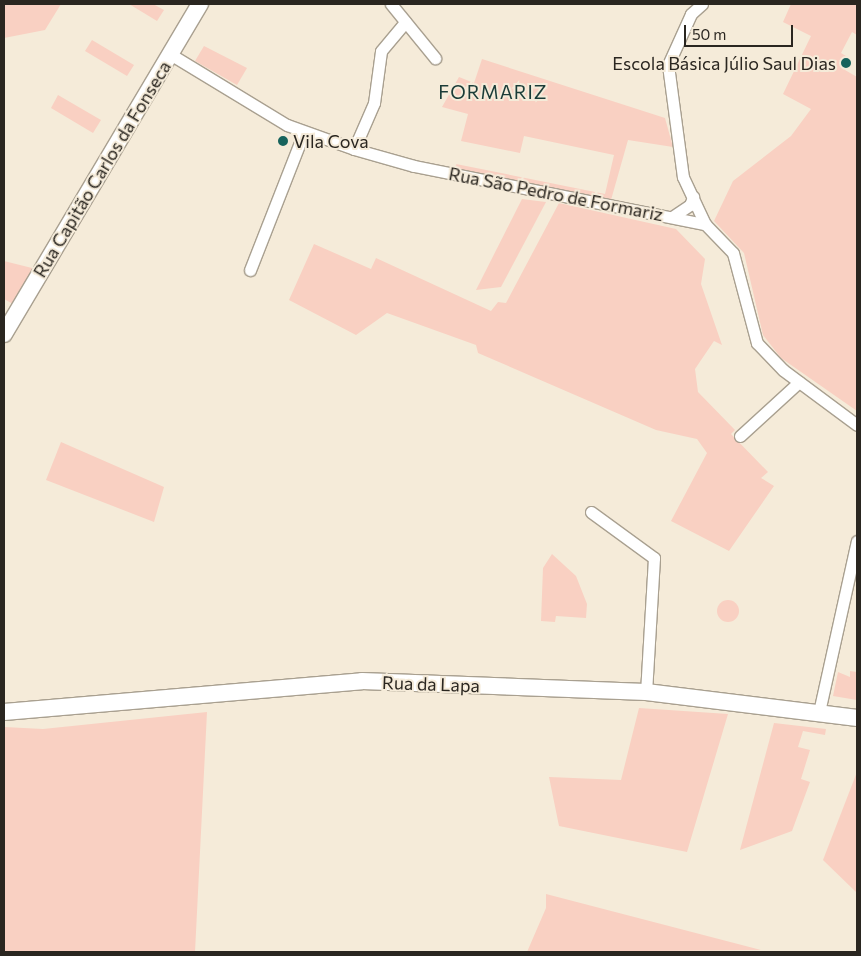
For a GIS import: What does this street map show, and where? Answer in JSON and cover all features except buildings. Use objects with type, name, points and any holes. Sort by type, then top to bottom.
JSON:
[{"type":"main road","name":"Rua Capitão Carlos da Fonseca","points":[[4,334],[200,4]]},
{"type":"main road","name":"Rua da Lapa","points":[[4,712],[362,681],[646,692],[857,718]]},
{"type":"street","points":[[390,4],[435,58]]},
{"type":"street","points":[[702,4],[691,14],[668,65],[684,177],[705,224],[733,253],[757,343],[799,382],[857,425]]},
{"type":"street","points":[[354,149],[374,103],[381,51],[405,22]]},
{"type":"street","name":"Rua São Pedro de Formariz","points":[[170,54],[304,132],[354,149],[414,166],[705,224]]},
{"type":"street","points":[[250,270],[304,132]]},
{"type":"street","points":[[672,217],[690,205],[693,197]]},
{"type":"street","points":[[740,436],[799,382]]},
{"type":"street","points":[[591,512],[654,558],[646,692]]},
{"type":"street","points":[[819,712],[857,541]]},
{"type":"shaded area","points":[[4,4],[61,4],[45,30],[4,38]]},
{"type":"shaded area","points":[[129,4],[153,4],[164,10],[157,21]]},
{"type":"shaded area","points":[[791,4],[857,4],[857,35],[852,32],[841,53],[851,59],[845,70],[857,77],[857,411],[781,358],[763,335],[744,253],[714,221],[733,181],[791,136],[811,109],[783,94],[811,36],[783,22]]},
{"type":"shaded area","points":[[92,40],[134,65],[127,76],[85,51]]},
{"type":"shaded area","points":[[204,46],[247,68],[237,85],[195,61]]},
{"type":"shaded area","points":[[482,59],[665,118],[673,147],[628,140],[611,200],[455,168],[456,164],[605,194],[614,155],[524,136],[520,153],[461,141],[468,114],[442,107],[459,77],[474,83]]},
{"type":"shaded area","points":[[58,95],[101,120],[93,133],[51,108]]},
{"type":"shaded area","points":[[522,199],[546,202],[501,287],[476,290]]},
{"type":"shaded area","points":[[559,203],[676,229],[705,259],[701,284],[722,345],[714,341],[695,369],[698,392],[735,430],[731,434],[768,472],[761,478],[774,486],[729,551],[671,521],[707,453],[697,439],[656,430],[478,353],[476,345],[387,313],[356,335],[289,300],[314,244],[371,269],[376,258],[491,311],[498,302],[506,303]]},
{"type":"shaded area","points":[[4,261],[36,269],[13,304],[4,299]]},
{"type":"shaded area","points":[[61,442],[164,487],[154,522],[46,480]]},
{"type":"shaded area","points":[[552,554],[576,576],[587,604],[586,618],[556,616],[555,622],[541,621],[543,568]]},
{"type":"shaded area","points":[[728,600],[736,603],[739,611],[736,619],[728,622],[720,619],[717,611],[720,603]]},
{"type":"shaded area","points":[[850,671],[857,672],[857,700],[833,696],[838,672],[850,677]]},
{"type":"shaded area","points":[[639,708],[728,714],[687,852],[559,826],[549,777],[621,780]]},
{"type":"shaded area","points":[[207,712],[195,952],[4,952],[4,727],[43,729]]},
{"type":"shaded area","points":[[774,723],[826,729],[825,735],[803,731],[798,747],[810,750],[801,779],[810,782],[792,831],[740,850]]},
{"type":"shaded area","points":[[857,772],[857,893],[823,860]]},
{"type":"shaded area","points":[[546,894],[761,950],[527,952],[546,908]]},
{"type":"place","name":"Escola Básica Júlio Saul Dias","points":[[846,63]]},
{"type":"place","name":"Vila Cova","points":[[283,141]]},
{"type":"district","name":"FORMARIZ","points":[[493,92]]}]
